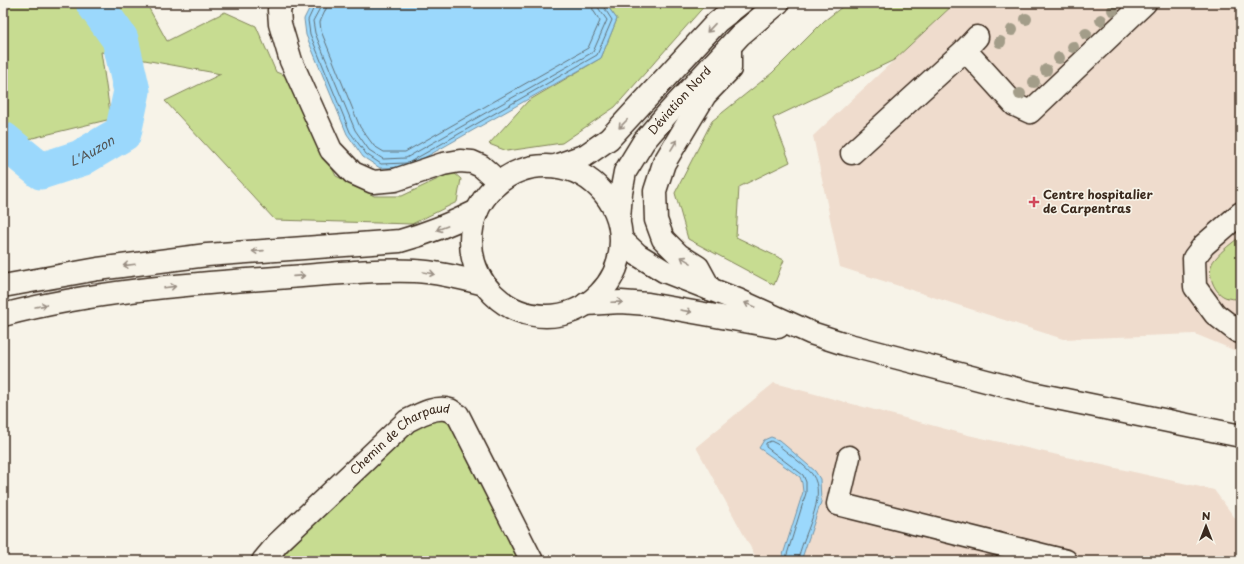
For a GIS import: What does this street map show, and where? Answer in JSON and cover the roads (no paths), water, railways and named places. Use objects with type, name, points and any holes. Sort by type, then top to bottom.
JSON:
[{"type":"main road","points":[[282,3],[279,10],[280,24],[291,61],[331,150],[353,172],[373,182],[395,180],[443,164],[460,161],[472,162],[481,166],[499,182]]},
{"type":"main road","points":[[555,166],[586,154],[609,139],[718,22],[741,3]]},
{"type":"main road","name":"Déviation Nord","points":[[619,219],[621,193],[625,172],[644,141],[740,35],[778,3]]},
{"type":"main road","points":[[852,154],[971,43],[998,74],[1015,105],[1030,112],[1145,3]]},
{"type":"main road","points":[[710,289],[698,267],[679,255],[663,239],[656,220],[655,191],[664,163],[690,118],[705,95],[730,69],[730,46]]},
{"type":"main road","points":[[539,166],[555,166],[582,175],[605,193],[619,219],[622,240],[619,263],[609,284],[586,304],[569,314],[543,317],[517,311],[505,306],[494,297],[484,284],[471,255],[471,232],[477,211],[485,197],[499,182],[508,175],[523,169],[539,166]]},
{"type":"main road","points":[[3,286],[98,269],[207,255],[400,241],[450,225],[477,211]]},
{"type":"main road","points":[[1241,213],[1204,244],[1194,258],[1195,287],[1214,314],[1237,331],[1241,332]]},
{"type":"main road","points":[[622,240],[638,255],[664,271],[710,289],[811,333],[845,344],[1032,393],[1241,436]]},
{"type":"main road","points":[[3,314],[100,295],[212,282],[376,270],[417,271],[484,284]]},
{"type":"main road","points":[[586,304],[621,302],[648,304],[811,333]]},
{"type":"main road","name":"Chemin de Charpaud","points":[[263,561],[278,543],[407,421],[423,412],[442,409],[450,410],[458,415],[532,561]]},
{"type":"main road","points":[[849,457],[838,504],[1066,561]]},
{"type":"water","points":[[312,3],[605,3],[617,19],[601,58],[408,167],[380,168],[363,157],[347,134],[306,35],[304,19]]},
{"type":"water","points":[[771,437],[779,440],[815,471],[820,479],[821,502],[801,561],[781,561],[803,492],[800,477],[759,448],[764,440]]},
{"type":"waterway","name":"L'Auzon","points":[[3,140],[41,171],[81,158],[123,133],[132,91],[120,39],[94,3]]},
{"type":"place","name":"Centre hospitalier de Carpentras","points":[[1034,202]]}]
